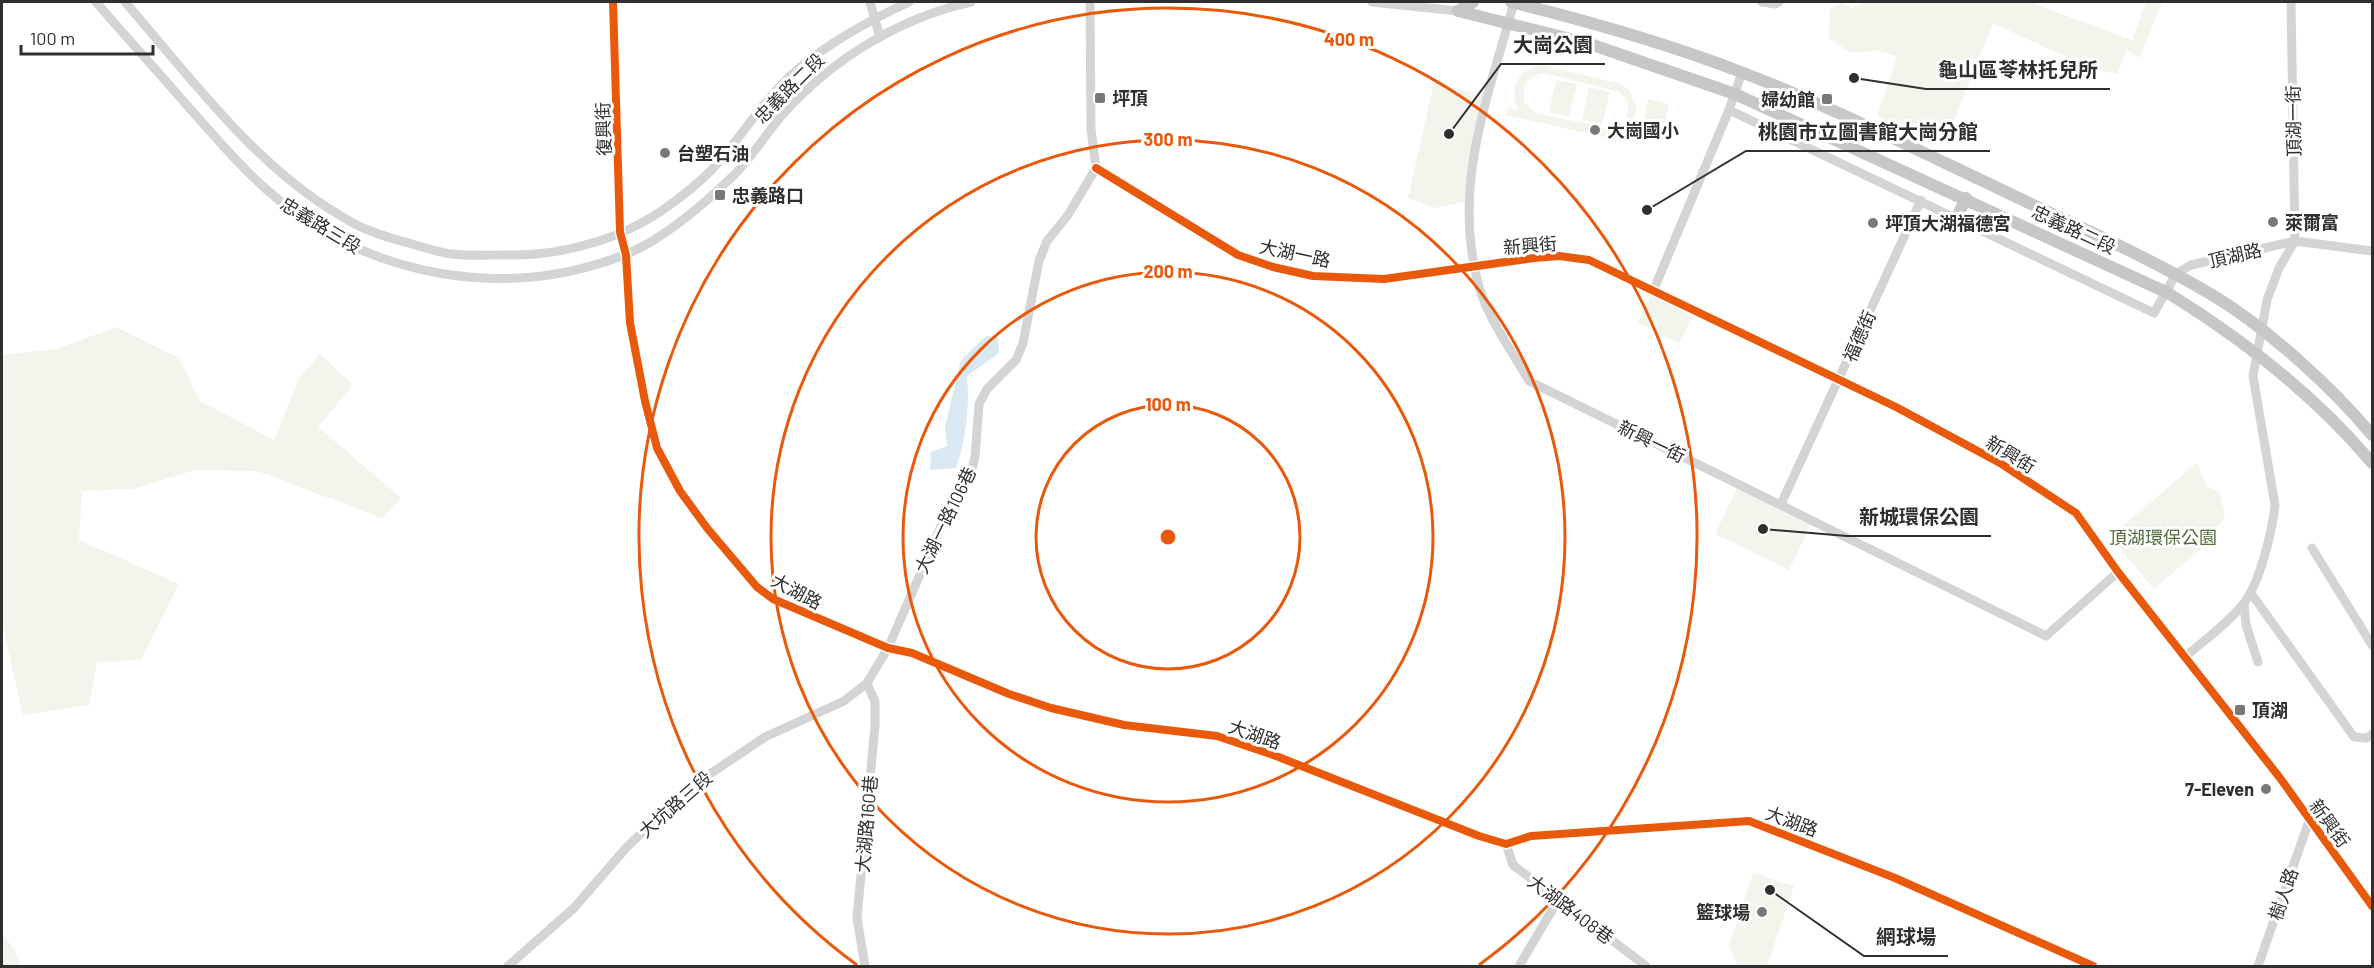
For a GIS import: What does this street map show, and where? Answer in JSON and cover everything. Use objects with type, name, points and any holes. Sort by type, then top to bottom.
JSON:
[{"type":"main road","points":[[1458,6],[1473,2]]},
{"type":"main road","name":"忠義路二段","points":[[1512,2],[1662,44],[1742,72],[1926,154],[2176,274],[2217,298],[2262,331],[2346,406],[2373,435]]},
{"type":"main road","name":"忠義路二段","points":[[1458,6],[1587,43],[1735,93],[2168,293],[2258,353],[2321,407],[2373,463]]},
{"type":"main road","points":[[1957,218],[1966,198]]},
{"type":"street","name":"忠義路三段","points":[[96,2],[204,124],[273,196],[304,218],[361,250],[406,267],[452,276],[509,280],[548,277],[626,255]]},
{"type":"street","name":"忠義路三段","points":[[125,2],[219,110],[265,158],[304,192],[356,225],[385,236],[449,254],[535,256],[569,249],[621,232]]},
{"type":"street","name":"復興街","points":[[613,2],[621,232],[626,255]]},
{"type":"street","points":[[870,2],[880,37]]},
{"type":"street","name":"忠義路二段","points":[[621,232],[670,205],[714,168],[760,110],[797,70],[873,19],[909,2]]},
{"type":"street","name":"忠義路二段","points":[[626,255],[676,223],[736,174],[784,113],[840,62],[896,27],[971,2]]},
{"type":"street","points":[[1090,2],[1091,129],[1096,168]]},
{"type":"street","name":"忠義路二段","points":[[1372,2],[1458,6]]},
{"type":"street","name":"新興一街","points":[[1512,2],[1509,22],[1469,174],[1468,208],[1475,267],[1486,303],[1529,381],[2046,636],[2118,572]]},
{"type":"street","points":[[1762,2],[1775,4],[1779,2]]},
{"type":"street","name":"頂湖一街","points":[[2291,2],[2295,241]]},
{"type":"street","points":[[1654,289],[1729,110],[1742,72]]},
{"type":"street","points":[[204,124],[219,110]]},
{"type":"street","points":[[1729,110],[2154,313],[2168,293],[2176,274]]},
{"type":"street","name":"大湖一路","points":[[1096,168],[1238,255],[1273,267],[1313,276],[1384,279],[1475,267]]},
{"type":"street","name":"大湖一路106巷","points":[[888,648],[932,543],[970,477],[975,457],[979,404],[987,389],[1016,360],[1023,343],[1039,261],[1047,241],[1068,215],[1096,168]]},
{"type":"street","name":"福德街","points":[[1781,504],[1921,200]]},
{"type":"street","name":"頂湖路","points":[[2176,274],[2191,265],[2295,241],[2373,252]]},
{"type":"street","name":"頂湖路","points":[[2244,604],[2253,589],[2273,522],[2275,505],[2253,376],[2267,300],[2279,268],[2295,241]]},
{"type":"street","name":"大湖路","points":[[626,255],[630,322],[645,401],[657,448],[680,491],[726,552],[757,587],[773,599],[888,648],[912,653],[1009,694],[1083,716],[1124,725],[1217,736],[1276,756],[1452,827],[1506,844],[1532,836],[1749,821],[1895,878],[2093,966]]},
{"type":"street","name":"新興街","points":[[1475,267],[1559,256],[1589,260],[1654,289],[1840,380],[2000,463],[2076,513],[2118,572],[2280,778],[2309,821],[2373,906]]},
{"type":"street","points":[[2312,548],[2373,645]]},
{"type":"street","points":[[2253,596],[2354,737],[2367,738],[2373,734]]},
{"type":"street","points":[[2185,657],[2244,604]]},
{"type":"street","points":[[2244,604],[2246,625],[2258,662]]},
{"type":"street","name":"大坑路三段","points":[[508,966],[574,908],[626,848],[686,790],[765,737],[844,701],[867,683],[888,648]]},
{"type":"street","name":"大湖路160巷","points":[[865,966],[857,918],[875,726],[875,702],[867,683]]},
{"type":"street","name":"樹人路","points":[[2258,966],[2309,821]]},
{"type":"street","name":"大湖路408巷","points":[[1506,844],[1513,865],[1646,966]]},
{"type":"street","points":[[1519,966],[1558,900]]},
{"type":"green space","points":[[1842,2],[1852,8],[1866,2],[2029,2],[2132,40],[2146,2],[2162,2],[2140,58],[2127,50],[2117,74],[2085,66],[1993,23],[1945,142],[1877,116],[1897,56],[1877,51],[1849,52],[1829,38],[1830,10]]},
{"type":"green space","points":[[1540,65],[1618,83],[1629,90],[1637,108],[1629,130],[1609,138],[1506,115],[1508,108],[1518,110],[1514,95],[1517,82],[1526,71]],"holes":[[[1544,73],[1620,92],[1628,102],[1627,120],[1618,127],[1607,128],[1535,113],[1525,103],[1524,97],[1525,87],[1530,79]]]},
{"type":"green space","points":[[1556,80],[1577,84],[1569,117],[1549,112]]},
{"type":"green space","points":[[1434,83],[1484,95],[1467,173],[1466,202],[1434,208],[1408,198]]},
{"type":"green space","points":[[1589,87],[1610,92],[1602,124],[1582,120]]},
{"type":"green space","points":[[1648,99],[1669,104],[1662,136],[1641,132]]},
{"type":"green space","points":[[1651,295],[1693,316],[1679,344],[1638,323]]},
{"type":"green space","points":[[116,327],[179,358],[200,401],[274,440],[299,378],[320,354],[353,385],[318,427],[401,498],[382,518],[257,471],[195,470],[133,489],[82,491],[79,540],[179,584],[141,660],[97,662],[89,705],[23,715],[2,624],[2,355],[57,349]]},
{"type":"green space","name":"頂湖環保公園","points":[[2197,463],[2206,485],[2220,494],[2225,516],[2205,545],[2154,589],[2110,537]]},
{"type":"green space","points":[[1737,488],[1811,524],[1789,570],[1715,534]]},
{"type":"green space","points":[[1753,873],[1794,886],[1767,966],[1737,966],[1729,945]]},
{"type":"green space","points":[[2,934],[15,950],[22,966],[2,966]]},
{"type":"shaded area","points":[[986,336],[998,337],[999,353],[967,376],[966,423],[956,468],[930,470],[931,452],[947,446],[945,427],[961,360]]},
{"type":"cycle path","points":[[613,2],[620,232],[626,255],[630,323],[645,401],[657,448],[680,491],[707,528],[757,587],[773,599],[888,648],[912,653],[1009,694],[1051,708],[1124,725],[1217,736],[1276,756],[1479,836],[1506,844],[1531,836],[1749,821],[1895,878],[2093,966]]},
{"type":"cycle path","points":[[1096,168],[1238,255],[1273,267],[1313,276],[1384,279],[1534,258],[1559,256],[1589,260],[1896,407],[2000,463],[2076,513],[2118,572],[2280,778],[2372,906]]},
{"type":"place","name":"龜山區苓林托兒所","points":[[1854,78]]},
{"type":"place","name":"坪頂","points":[[1100,98]]},
{"type":"place","name":"婦幼館","points":[[1827,99]]},
{"type":"place","name":"大崗國小","points":[[1595,130]]},
{"type":"place","name":"大崗公園","points":[[1449,134]]},
{"type":"place","name":"台塑石油","points":[[665,153]]},
{"type":"place","name":"忠義路口","points":[[720,195]]},
{"type":"place","name":"桃園市立圖書館大崗分館","points":[[1647,210]]},
{"type":"place","name":"萊爾富","points":[[2273,222]]},
{"type":"place","name":"坪頂大湖福德宮","points":[[1873,223]]},
{"type":"place","name":"新城環保公園","points":[[1763,529]]},
{"type":"place","name":"頂湖","points":[[2240,710]]},
{"type":"place","name":"7-Eleven","points":[[2266,789]]},
{"type":"place","name":"網球場","points":[[1770,890]]},
{"type":"place","name":"籃球場","points":[[1762,912]]}]
